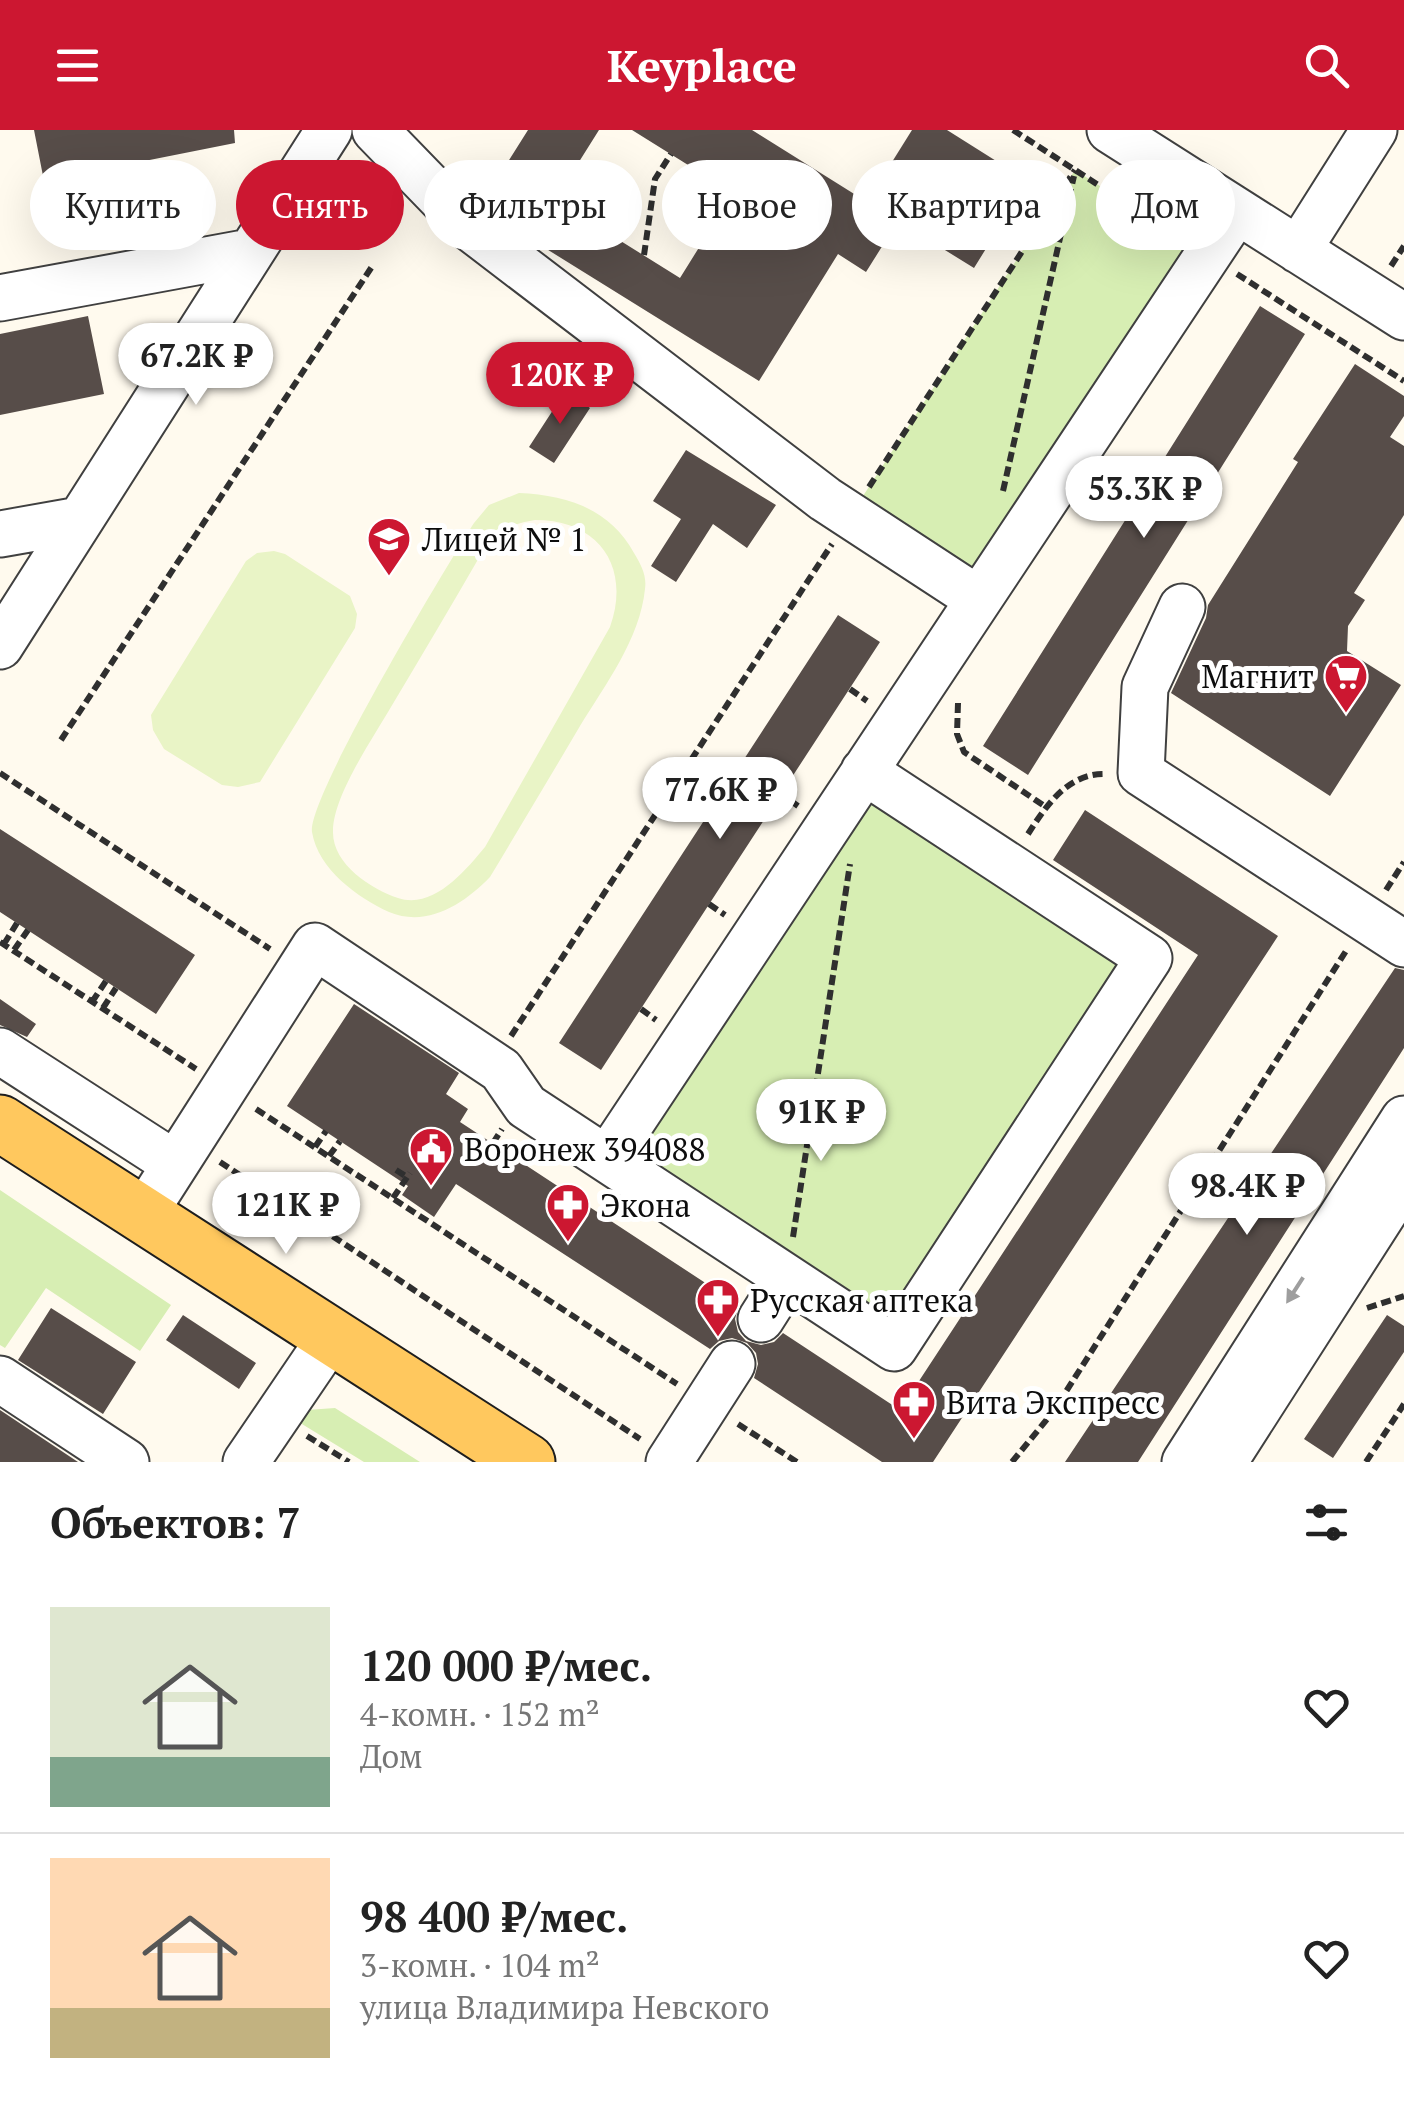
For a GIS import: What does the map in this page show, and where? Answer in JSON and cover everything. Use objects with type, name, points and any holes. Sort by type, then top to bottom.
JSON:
[{"type":"main road","points":[[0,1124],[527,1462]]},
{"type":"main road","points":[[0,1156],[343,1343],[478,1462]]},
{"type":"street","points":[[0,646],[328,130]]},
{"type":"street","points":[[375,130],[469,227],[850,516],[978,599]]},
{"type":"street","points":[[1110,130],[1404,317]]},
{"type":"street","points":[[1298,250],[1374,130]]},
{"type":"street","points":[[607,1159],[1236,210]]},
{"type":"street","points":[[0,298],[250,252]]},
{"type":"street","points":[[0,534],[80,520]]},
{"type":"street","points":[[1182,606],[1145,687],[1140,773],[1404,944]]},
{"type":"street","points":[[142,1215],[315,946],[501,1070],[526,1106],[894,1348],[1149,958],[864,771]]},
{"type":"street","points":[[0,1051],[182,1153]]},
{"type":"street","points":[[1185,1462],[1404,1119]]},
{"type":"street","points":[[1224,1462],[1404,1181]]},
{"type":"street","points":[[761,1319],[787,1278]]},
{"type":"street","points":[[251,1460],[343,1343]]},
{"type":"street","points":[[670,1461],[732,1364]]},
{"type":"street","points":[[0,1379],[126,1462]]},
{"type":"path","points":[[644,255],[655,179],[670,154]]},
{"type":"path","points":[[493,1065],[1075,170],[1000,506]]},
{"type":"path","points":[[61,740],[373,265]]},
{"type":"path","points":[[958,700],[956,734],[964,752],[1046,807]]},
{"type":"path","points":[[0,773],[300,968]]},
{"type":"path","points":[[1009,866],[1056,793],[1094,774],[1140,773]]},
{"type":"path","points":[[787,1278],[852,849]]},
{"type":"path","points":[[1012,1462],[1052,1412],[1366,920]]},
{"type":"path","points":[[17,923],[2,943],[797,1462]]},
{"type":"path","points":[[14,950],[28,930]]},
{"type":"path","points":[[92,1002],[106,981]]},
{"type":"path","points":[[103,1008],[116,988]]},
{"type":"path","points":[[315,1147],[326,1131]]},
{"type":"path","points":[[330,1156],[340,1140]]},
{"type":"path","points":[[182,1153],[670,1461]]},
{"type":"path","points":[[393,1198],[408,1175],[396,1170]]},
{"type":"path","points":[[1366,1462],[1404,1404]]},
{"type":"path","points":[[293,1427],[348,1462]]},
{"type":"green space","points":[[1076,171],[1096,184],[1096,250],[1199,250],[1207,255],[978,599],[850,516],[1023,250],[1076,250]]},
{"type":"green space","points":[[519,493],[537,494],[570,501],[600,515],[624,538],[641,566],[645,584],[642,608],[620,661],[490,877],[444,911],[403,916],[365,899],[331,870],[312,832],[316,811],[381,680],[459,547],[489,505]],"holes":[[[535,520],[558,522],[593,538],[613,567],[616,585],[610,627],[485,847],[458,877],[436,893],[411,900],[387,894],[355,874],[334,843],[335,817],[347,785],[486,548],[503,531],[517,524]]]},
{"type":"green space","points":[[257,553],[285,554],[350,596],[357,614],[355,628],[260,782],[238,787],[222,785],[164,749],[153,730],[151,715],[246,561]]},
{"type":"green space","points":[[864,771],[1149,958],[894,1348],[607,1159]]},
{"type":"green space","points":[[0,1190],[171,1305],[140,1351],[46,1288],[5,1348],[0,1345]]},
{"type":"green space","points":[[335,1408],[420,1462],[364,1462],[297,1421],[307,1410]]},
{"type":"building","points":[[34,130],[234,130],[235,143],[150,160],[40,160]]},
{"type":"building","points":[[528,130],[599,130],[580,160],[509,160]]},
{"type":"building","points":[[632,130],[752,130],[800,160],[680,160]]},
{"type":"building","points":[[912,130],[947,130],[995,160],[893,160]]},
{"type":"building","points":[[832,180],[852,193],[852,250],[880,250],[866,272],[838,254],[759,381],[548,250],[635,250],[680,278],[697,250],[832,250]]},
{"type":"building","points":[[945,250],[985,250],[974,268]]},
{"type":"building","points":[[1260,306],[1305,334],[1028,775],[983,746]]},
{"type":"building","points":[[88,316],[104,394],[0,415],[0,334]]},
{"type":"building","points":[[1355,364],[1404,396],[1404,416],[1390,437],[1404,446],[1404,515],[1354,593],[1365,600],[1348,626],[1347,651],[1401,685],[1330,796],[1171,693],[1206,618],[1208,605],[1298,462],[1293,459]]},
{"type":"building","points":[[566,390],[590,408],[554,463],[529,447]]},
{"type":"building","points":[[686,450],[776,505],[747,548],[713,524],[676,582],[651,566],[681,519],[653,501]]},
{"type":"building","points":[[838,615],[880,642],[601,1070],[559,1043]]},
{"type":"building","points":[[1085,810],[1278,936],[933,1462],[882,1462],[754,1378],[756,1353],[747,1343],[732,1338],[719,1341],[710,1349],[456,1184],[434,1217],[402,1195],[408,1186],[287,1106],[354,1004],[459,1073],[446,1094],[468,1109],[460,1122],[739,1305],[735,1319],[738,1332],[746,1341],[761,1345],[774,1342],[783,1333],[900,1410],[1198,955],[1053,860]]},
{"type":"building","points":[[0,829],[195,955],[156,1014],[0,912]]},
{"type":"building","points":[[1395,968],[1404,970],[1404,1048],[1138,1462],[1065,1462]]},
{"type":"building","points":[[0,999],[36,1024],[27,1037],[0,1025]]},
{"type":"building","points":[[51,1308],[136,1362],[103,1414],[18,1360]]},
{"type":"building","points":[[183,1315],[256,1363],[239,1389],[166,1340]]},
{"type":"building","points":[[1387,1315],[1404,1326],[1404,1352],[1333,1458],[1304,1439]]},
{"type":"building","points":[[0,1410],[78,1462],[0,1462]]},
{"type":"place","name":"Лицей № 1","points":[[389,577]]},
{"type":"place","name":"Магнит","points":[[1346,714]]},
{"type":"place","name":"Воронеж 394088","points":[[431,1187]]},
{"type":"place","name":"Экона","points":[[568,1243]]},
{"type":"place","name":"Русская аптека","points":[[718,1338]]},
{"type":"place","name":"Вита Экспресс","points":[[914,1440]]}]
